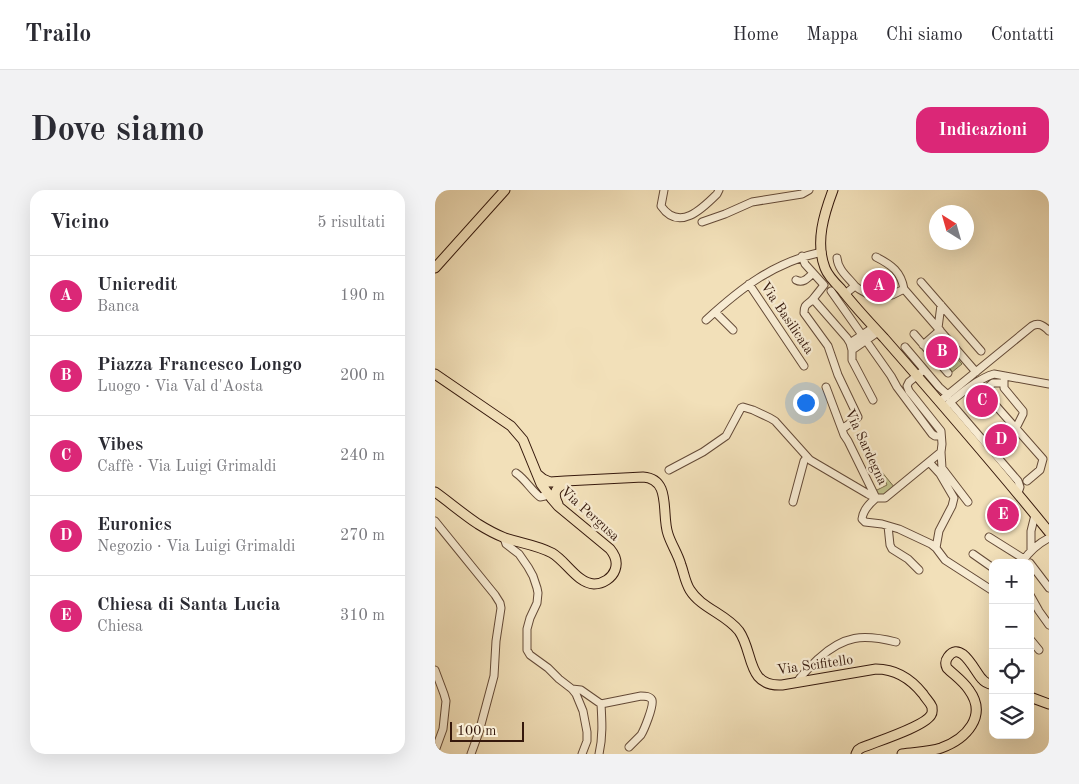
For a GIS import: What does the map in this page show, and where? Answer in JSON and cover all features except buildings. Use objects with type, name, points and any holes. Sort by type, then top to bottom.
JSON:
[{"type":"main road","points":[[435,268],[505,190]]},
{"type":"main road","points":[[833,190],[822,227],[822,252],[827,271],[876,329],[948,400],[1049,532]]},
{"type":"main road","name":"Via Pergusa","points":[[435,374],[511,426],[523,440],[537,474],[547,492],[558,506],[610,549],[614,555],[616,565],[614,571],[606,581],[594,584],[582,580],[552,553],[504,538],[474,522],[435,492]]},
{"type":"main road","points":[[537,474],[543,479],[557,484]]},
{"type":"main road","name":"Via Scifitello","points":[[557,484],[573,481],[643,477],[657,482],[663,493],[668,536],[691,592],[698,600],[729,620],[739,632],[746,644],[756,675],[767,684],[775,685],[883,669],[898,673],[916,686],[932,707],[933,711],[928,719],[910,729],[861,748],[855,754]]},
{"type":"main road","points":[[547,492],[551,484],[557,484]]},
{"type":"main road","points":[[557,484],[555,496],[558,506]]},
{"type":"main road","points":[[903,754],[948,745],[966,733],[974,722],[977,710],[970,691],[945,665],[947,658],[951,654],[957,652],[964,655],[983,680],[989,683]]},
{"type":"main road","points":[[1034,698],[1049,704]]},
{"type":"street","points":[[664,190],[661,206],[670,215],[680,217],[691,216],[696,213],[719,190]]},
{"type":"street","points":[[702,222],[752,202],[802,194],[809,190]]},
{"type":"street","name":"Via Basilicata","points":[[706,320],[742,288],[776,268],[802,256],[822,252]]},
{"type":"street","points":[[802,256],[805,264],[824,285],[804,308],[804,313],[828,346],[838,375],[858,417],[842,429]]},
{"type":"street","points":[[876,257],[886,262],[900,274],[904,289],[976,372]]},
{"type":"street","points":[[837,258],[842,271],[855,286],[866,293],[892,295],[904,289]]},
{"type":"street","points":[[795,280],[802,282],[813,273]]},
{"type":"street","points":[[921,282],[981,351]]},
{"type":"street","name":"Via Basilicata","points":[[749,284],[804,366]]},
{"type":"street","points":[[845,294],[855,286]]},
{"type":"street","points":[[831,291],[932,434],[941,436]]},
{"type":"street","points":[[813,299],[830,318],[851,347],[852,360],[873,400]]},
{"type":"street","points":[[923,345],[939,329],[941,305]]},
{"type":"street","points":[[715,312],[733,330]]},
{"type":"street","points":[[948,400],[976,372],[1034,325],[1043,326],[1049,332]]},
{"type":"street","points":[[851,347],[876,329]]},
{"type":"street","points":[[914,334],[947,373]]},
{"type":"street","points":[[905,347],[921,373],[907,384],[908,389],[941,432],[942,468],[967,502]]},
{"type":"street","points":[[948,400],[988,376],[994,374],[1004,380]]},
{"type":"street","points":[[1004,380],[1004,388],[1023,411],[1016,428]]},
{"type":"street","points":[[1027,481],[1040,470],[1043,460],[983,391],[993,383],[1004,380],[1049,384]]},
{"type":"street","name":"Via Sardegna","points":[[826,387],[844,435],[876,498],[885,498],[941,452]]},
{"type":"street","points":[[669,470],[703,452],[726,436],[741,408],[762,413],[775,421],[807,457],[876,498],[863,513],[862,519],[865,522],[899,529],[931,544],[945,560],[989,589]]},
{"type":"street","points":[[793,502],[804,461],[807,457]]},
{"type":"street","points":[[929,462],[940,474],[954,498],[939,531],[936,548]]},
{"type":"street","points":[[517,473],[540,497],[545,496],[547,492]]},
{"type":"street","points":[[1027,559],[1031,550],[1031,531],[1035,515]]},
{"type":"street","points":[[435,521],[495,595],[501,608],[500,621],[497,628],[495,676],[471,754]]},
{"type":"street","points":[[889,526],[892,549],[913,563],[919,570]]},
{"type":"street","points":[[989,537],[1023,559]]},
{"type":"street","points":[[504,538],[506,544],[519,554],[529,567],[537,588],[537,603],[527,630],[528,653],[572,688],[576,694],[583,712],[587,732],[587,741],[582,754]]},
{"type":"street","points":[[1031,550],[1049,538]]},
{"type":"street","points":[[973,554],[989,565]]},
{"type":"street","points":[[1034,570],[1049,588]]},
{"type":"street","points":[[1034,603],[1049,625]]},
{"type":"street","points":[[797,682],[824,653],[841,642],[855,638],[883,639],[896,642]]},
{"type":"street","points":[[1034,644],[1039,650]]},
{"type":"street","points":[[435,670],[446,701],[443,730],[435,751]]},
{"type":"street","points":[[572,688],[581,690],[601,704],[641,696],[647,696],[651,699],[650,712],[642,734],[629,747]]},
{"type":"street","points":[[599,754],[603,731],[601,704]]},
{"type":"green space","points":[[937,336],[962,364],[951,373],[938,355],[928,346]]},
{"type":"green space","points":[[881,471],[895,488],[885,496],[878,496],[875,491],[887,485]]},
{"type":"place","name":"Unicredit","points":[[879,286]]},
{"type":"place","name":"Piazza Francesco Longo","points":[[942,352]]},
{"type":"place","name":"Vibes","points":[[982,401]]},
{"type":"place","name":"Euronics","points":[[1001,440]]},
{"type":"place","name":"Chiesa di Santa Lucia","points":[[1003,515]]}]
